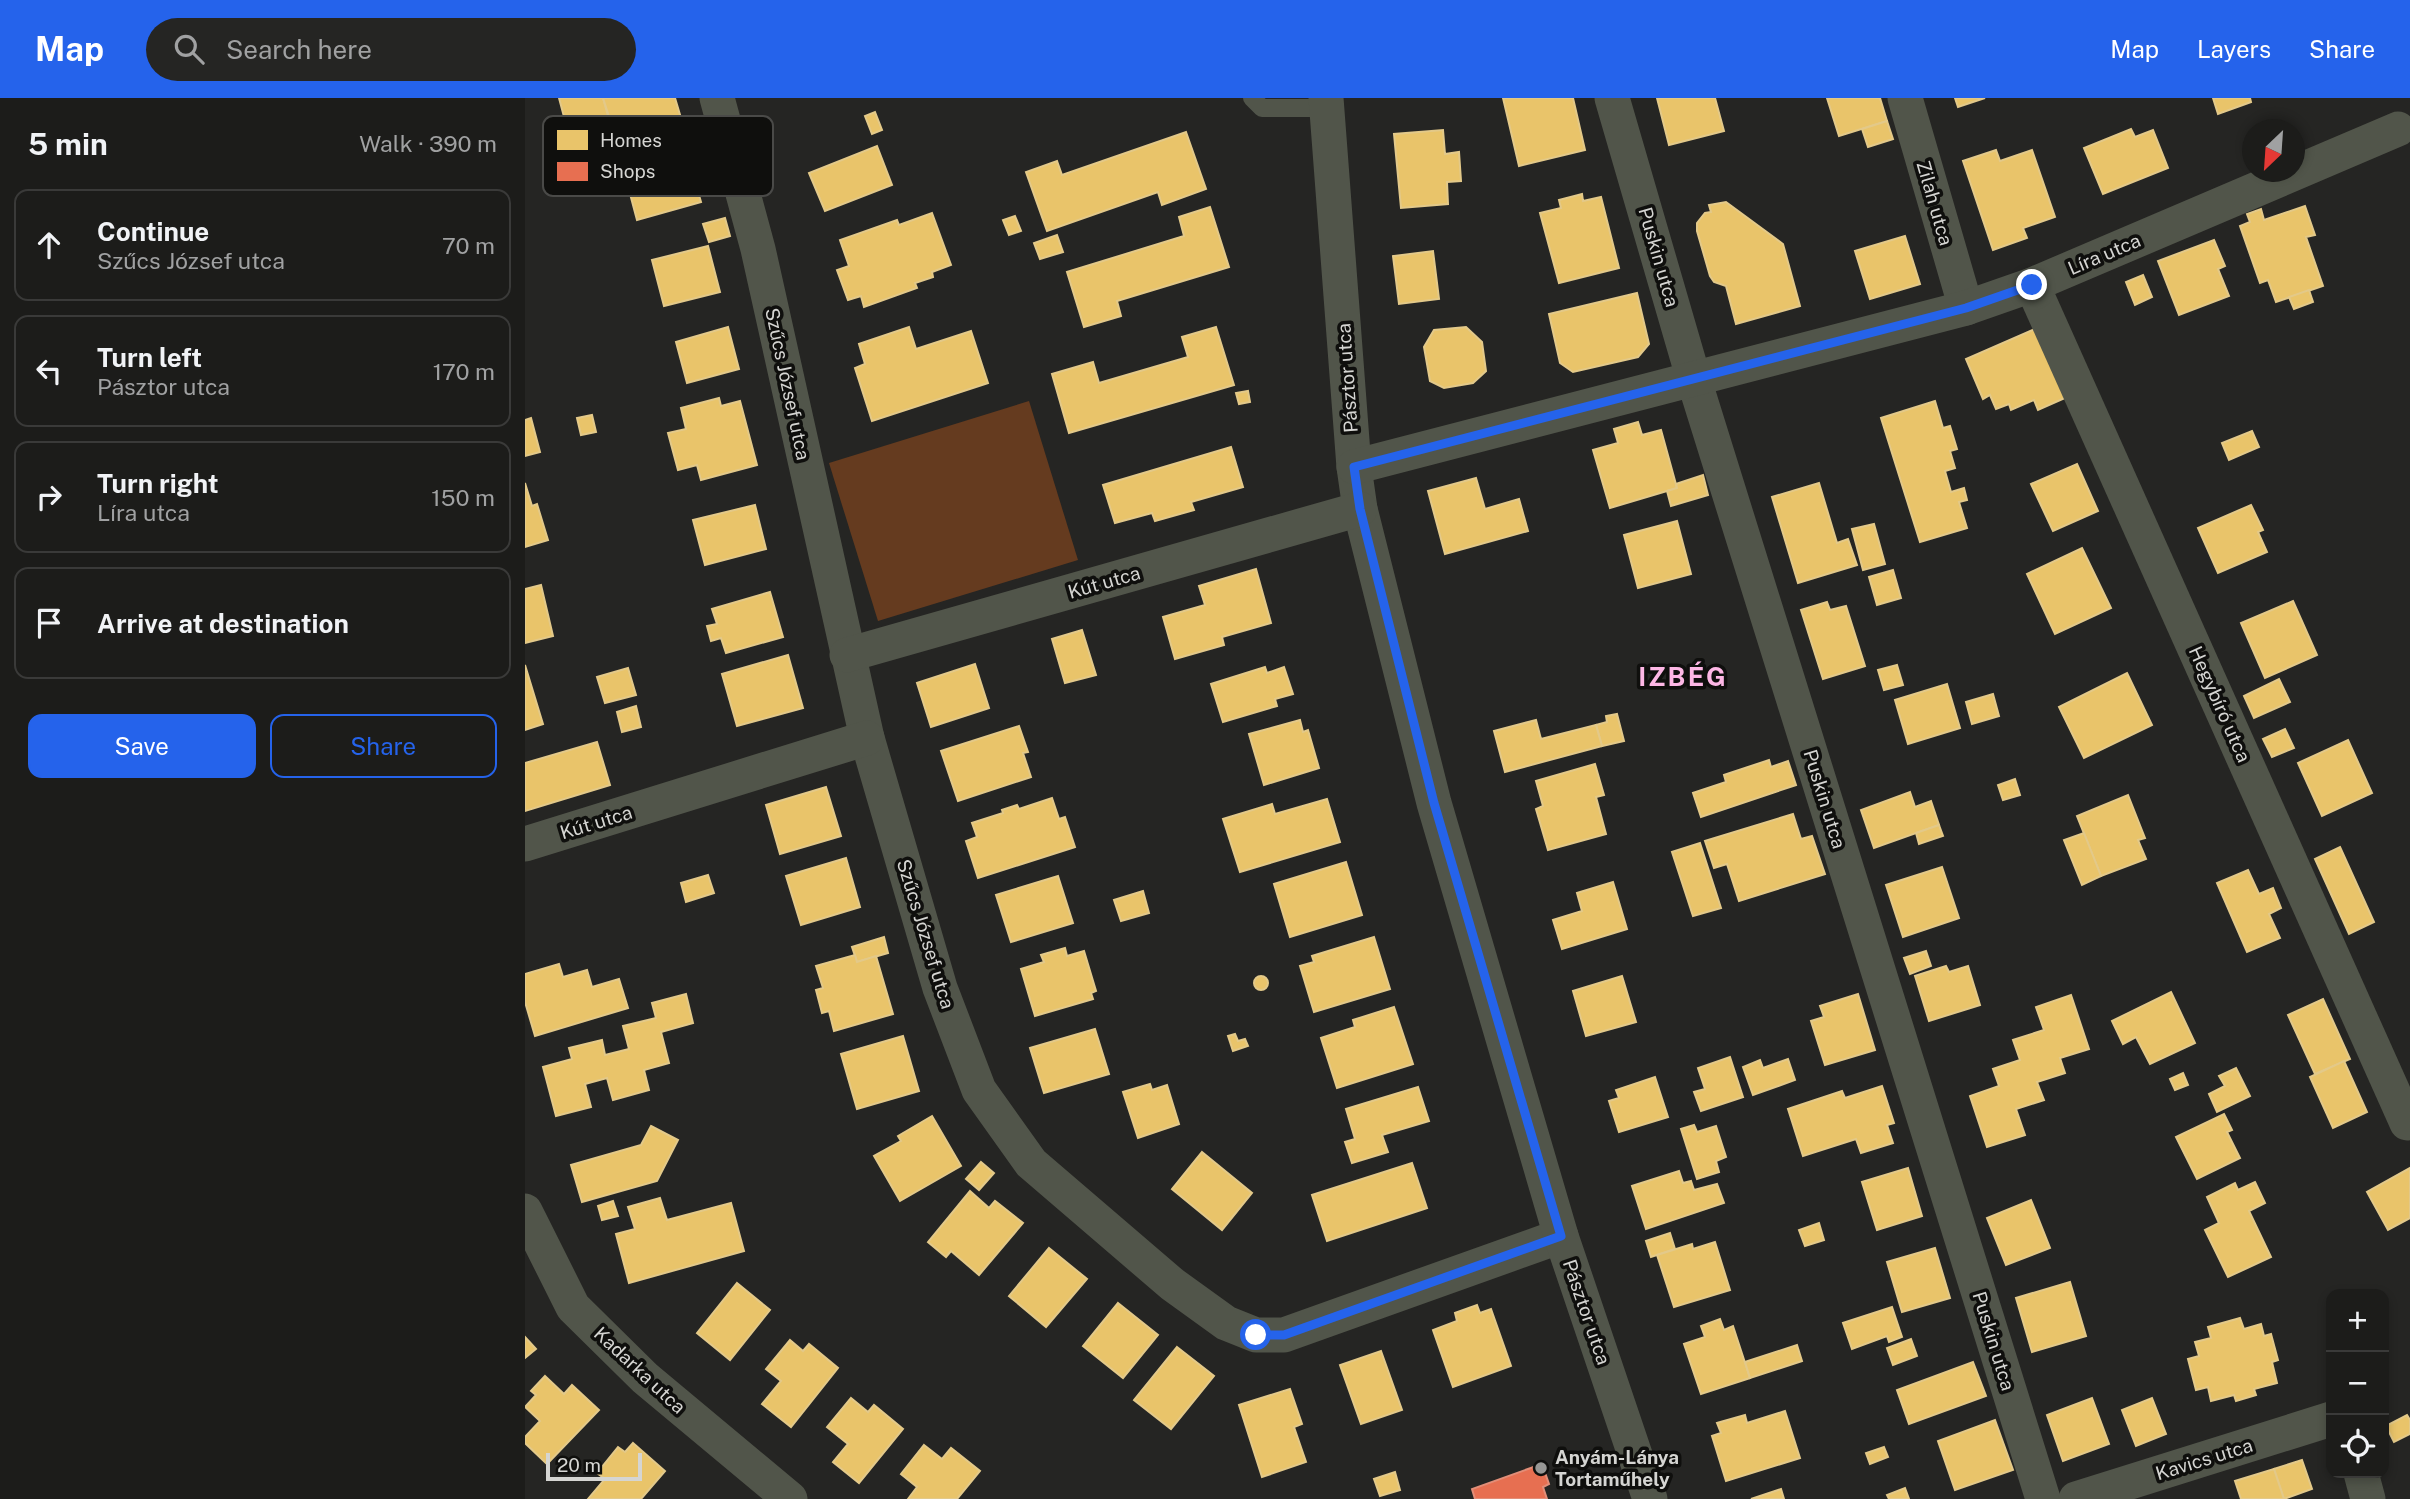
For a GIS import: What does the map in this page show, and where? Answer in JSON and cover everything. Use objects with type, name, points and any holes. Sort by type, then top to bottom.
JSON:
[{"type":"street","name":"Szűcs József utca","points":[[717,98],[722,116]]},
{"type":"street","name":"Puskin utca","points":[[1612,98],[1694,380],[2043,1499]]},
{"type":"street","name":"Zilah utca","points":[[1905,98],[1966,308]]},
{"type":"street","name":"Pásztor utca","points":[[1326,103],[1354,467],[1360,509],[1434,803],[1561,1236],[1650,1499]]},
{"type":"street","name":"Líra utca","points":[[1354,467],[1966,308],[2032,285],[2398,129]]},
{"type":"street","name":"Szűcs József utca","points":[[744,196],[758,249],[867,738],[940,988],[979,1090],[1031,1163],[1172,1284],[1226,1323],[1256,1335],[1284,1335],[1561,1236]]},
{"type":"street","name":"Hegybíró utca","points":[[2032,285],[2407,1123]]},
{"type":"street","name":"Kút utca","points":[[848,655],[1360,509]]},
{"type":"street","name":"Kút utca","points":[[525,844],[867,738]]},
{"type":"street","name":"Kadarka utca","points":[[525,1211],[573,1307],[645,1378],[790,1499]]},
{"type":"street","name":"Kavics utca","points":[[2076,1499],[2326,1421]]},
{"type":"street","points":[[2362,1478],[2368,1499]]},
{"type":"lane","points":[[1252,98],[1262,108],[1326,103]]},
{"type":"shaded area","points":[[1029,401],[1078,560],[878,621],[829,463]]},
{"type":"building: Homes","points":[[559,98],[603,98],[608,116],[564,116]]},
{"type":"building: Homes","points":[[603,98],[675,98],[680,116],[609,116]]},
{"type":"building: Homes","points":[[1503,98],[1573,98],[1585,150],[1519,166]]},
{"type":"building: Homes","points":[[1657,98],[1715,98],[1724,131],[1669,145]]},
{"type":"building: Homes","points":[[1827,98],[1880,98],[1887,121],[1839,136]]},
{"type":"building: Homes","points":[[1955,98],[1985,98],[1958,107]]},
{"type":"building: Homes","points":[[2213,98],[2250,98],[2251,102],[2218,114]]},
{"type":"building: Homes","points":[[875,112],[882,130],[872,134],[865,116]]},
{"type":"building: Homes","points":[[1887,121],[1893,139],[1868,147],[1862,129]]},
{"type":"building: Homes","points":[[2131,129],[2135,137],[2153,130],[2168,168],[2103,194],[2084,148]]},
{"type":"building: Homes","points":[[1443,130],[1445,154],[1459,152],[1461,181],[1447,182],[1448,204],[1401,208],[1394,134]]},
{"type":"building: Homes","points":[[1186,132],[1206,189],[1162,205],[1158,192],[1047,231],[1026,172],[1057,161],[1062,175]]},
{"type":"building: Homes","points":[[877,146],[892,185],[825,211],[809,173]]},
{"type":"building: Homes","points":[[1996,150],[2000,161],[2032,150],[2055,217],[2023,228],[2027,238],[1993,250],[1963,161]]},
{"type":"building: Homes","points":[[1582,194],[1583,201],[1601,197],[1619,268],[1559,283],[1540,213],[1561,208],[1559,200]]},
{"type":"building: Homes","points":[[631,196],[699,196],[701,202],[637,220]]},
{"type":"building: Homes","points":[[1726,202],[1783,244],[1800,306],[1736,324],[1726,286],[1714,282],[1710,276],[1697,231],[1697,223],[1705,213],[1711,212],[1709,205]]},
{"type":"building: Homes","points":[[2305,206],[2315,235],[2306,237],[2323,286],[2276,302],[2268,280],[2260,283],[2240,226],[2250,222],[2247,214],[2261,209],[2264,220]]},
{"type":"building: Homes","points":[[1210,207],[1229,267],[1117,301],[1121,316],[1084,327],[1067,272],[1184,236],[1179,217]]},
{"type":"building: Homes","points":[[932,213],[951,265],[932,272],[933,277],[915,283],[917,288],[864,307],[861,296],[848,300],[837,270],[849,266],[840,240],[897,220],[899,225]]},
{"type":"building: Homes","points":[[1015,216],[1021,231],[1009,235],[1003,220]]},
{"type":"building: Homes","points":[[725,218],[730,236],[709,242],[703,224]]},
{"type":"building: Homes","points":[[1057,235],[1063,252],[1040,259],[1034,243]]},
{"type":"building: Homes","points":[[1905,236],[1920,284],[1870,299],[1855,251]]},
{"type":"building: Homes","points":[[2214,240],[2225,266],[2218,269],[2229,296],[2179,315],[2158,261]]},
{"type":"building: Homes","points":[[708,246],[720,292],[664,306],[652,260]]},
{"type":"building: Homes","points":[[1433,251],[1439,299],[1399,304],[1393,256]]},
{"type":"building: Homes","points":[[2143,275],[2152,297],[2135,305],[2126,282]]},
{"type":"building: Homes","points":[[2309,290],[2313,302],[2294,309],[2289,297]]},
{"type":"building: Homes","points":[[1637,293],[1649,344],[1638,357],[1573,372],[1560,363],[1549,314]]},
{"type":"building: Homes","points":[[728,327],[739,369],[687,383],[676,342]]},
{"type":"building: Homes","points":[[909,327],[916,349],[971,331],[988,383],[872,421],[855,368],[865,364],[859,344]]},
{"type":"building: Homes","points":[[1216,327],[1234,385],[1069,433],[1052,374],[1093,362],[1099,383],[1188,357],[1182,337]]},
{"type":"building: Homes","points":[[1466,327],[1482,342],[1486,371],[1473,383],[1444,388],[1430,381],[1424,347],[1434,330]]},
{"type":"building: Homes","points":[[2035,329],[2065,398],[2038,410],[2034,400],[2011,410],[2009,404],[1996,409],[1990,395],[1983,399],[1966,359]]},
{"type":"building: Homes","points":[[1248,391],[1250,402],[1239,404],[1236,393]]},
{"type":"building: Homes","points":[[719,398],[721,406],[740,401],[757,465],[701,480],[697,465],[678,470],[668,433],[686,429],[681,408]]},
{"type":"building: Homes","points":[[1935,401],[1943,428],[1950,426],[1957,449],[1950,451],[1955,468],[1945,471],[1951,492],[1964,488],[1967,500],[1959,502],[1967,528],[1920,542],[1881,418]]},
{"type":"building: Homes","points":[[592,415],[596,432],[581,435],[577,418]]},
{"type":"building: Homes","points":[[531,418],[540,452],[525,456],[525,420]]},
{"type":"building: Homes","points":[[1638,422],[1642,435],[1661,430],[1677,488],[1610,508],[1593,450],[1618,443],[1614,429]]},
{"type":"building: Homes","points":[[2252,431],[2259,447],[2229,460],[2222,443]]},
{"type":"building: Homes","points":[[1231,447],[1243,487],[1191,502],[1194,510],[1155,521],[1152,513],[1115,523],[1103,485]]},
{"type":"building: Homes","points":[[2077,464],[2098,511],[2053,531],[2031,484]]},
{"type":"building: Homes","points":[[1703,475],[1708,495],[1671,506],[1667,491],[1677,488],[1676,484]]},
{"type":"building: Homes","points":[[1476,478],[1485,509],[1519,499],[1528,531],[1445,554],[1428,491]]},
{"type":"building: Homes","points":[[525,483],[532,506],[537,504],[548,540],[525,547]]},
{"type":"building: Homes","points":[[1819,483],[1837,543],[1848,539],[1857,565],[1798,583],[1772,497]]},
{"type":"building: Homes","points":[[755,505],[766,549],[705,565],[693,520]]},
{"type":"building: Homes","points":[[2251,505],[2263,530],[2258,532],[2267,552],[2218,573],[2198,528]]},
{"type":"building: Homes","points":[[1677,521],[1691,574],[1638,588],[1624,535]]},
{"type":"building: Homes","points":[[1874,524],[1885,564],[1863,570],[1852,529]]},
{"type":"building: Homes","points":[[2082,548],[2111,608],[2055,634],[2027,574]]},
{"type":"building: Homes","points":[[1256,569],[1271,623],[1222,637],[1224,645],[1175,659],[1163,617],[1205,605],[1199,586]]},
{"type":"building: Homes","points":[[1893,570],[1901,598],[1877,605],[1869,577]]},
{"type":"building: Homes","points":[[541,585],[553,636],[525,643],[525,589]]},
{"type":"building: Homes","points":[[770,592],[783,637],[726,653],[721,638],[711,641],[707,626],[717,624],[712,609]]},
{"type":"building: Homes","points":[[2293,601],[2317,655],[2265,678],[2241,623]]},
{"type":"building: Homes","points":[[1827,602],[1830,610],[1846,606],[1865,666],[1823,679],[1801,610]]},
{"type":"building: Homes","points":[[1082,630],[1096,675],[1065,683],[1052,639]]},
{"type":"building: Homes","points":[[788,655],[803,708],[737,726],[722,674]]},
{"type":"building: Homes","points":[[975,664],[989,708],[931,727],[917,683]]},
{"type":"building: Homes","points":[[525,665],[543,724],[525,730]]},
{"type":"building: Homes","points":[[1897,665],[1903,685],[1884,690],[1878,670]]},
{"type":"building: Homes","points":[[1265,667],[1267,673],[1284,667],[1293,694],[1275,699],[1277,706],[1223,722],[1211,684]]},
{"type":"building: Homes","points":[[628,668],[636,695],[605,703],[597,677]]},
{"type":"building: Homes","points":[[2127,673],[2152,725],[2084,758],[2059,707]]},
{"type":"building: Homes","points":[[2279,679],[2290,702],[2254,718],[2244,696]]},
{"type":"building: Homes","points":[[1947,684],[1960,728],[1908,744],[1895,700]]},
{"type":"building: Homes","points":[[1993,694],[1999,716],[1972,724],[1966,702]]},
{"type":"building: Homes","points":[[636,706],[641,727],[622,732],[617,712]]},
{"type":"building: Homes","points":[[1617,714],[1624,741],[1602,746],[1596,725],[1607,722],[1606,716]]},
{"type":"building: Homes","points":[[1300,720],[1303,732],[1308,730],[1319,768],[1264,785],[1249,734]]},
{"type":"building: Homes","points":[[1536,720],[1541,739],[1596,725],[1602,746],[1505,772],[1494,731]]},
{"type":"building: Homes","points":[[1019,726],[1028,752],[1023,753],[1031,777],[958,801],[941,751]]},
{"type":"building: Homes","points":[[2285,729],[2294,748],[2272,757],[2263,739]]},
{"type":"building: Homes","points":[[2348,740],[2372,793],[2322,816],[2298,763]]},
{"type":"building: Homes","points":[[597,742],[610,785],[525,811],[525,763]]},
{"type":"building: Homes","points":[[1769,760],[1771,767],[1788,761],[1796,785],[1701,817],[1693,793],[1726,782],[1724,775]]},
{"type":"building: Homes","points":[[1595,764],[1604,795],[1596,797],[1606,834],[1548,850],[1536,809],[1543,806],[1536,781]]},
{"type":"building: Homes","points":[[2015,779],[2020,795],[2003,800],[1998,785]]},
{"type":"building: Homes","points":[[826,787],[841,836],[780,854],[766,805]]},
{"type":"building: Homes","points":[[1910,792],[1915,807],[1931,801],[1939,825],[1874,848],[1861,810]]},
{"type":"building: Homes","points":[[2128,795],[2145,838],[2138,840],[2146,859],[2101,876],[2077,816]]},
{"type":"building: Homes","points":[[1052,798],[1059,819],[1065,817],[1075,847],[978,878],[966,841],[977,837],[972,823],[1003,813],[1002,810],[1017,805],[1019,809]]},
{"type":"building: Homes","points":[[1327,799],[1340,842],[1240,872],[1223,819],[1272,804],[1275,814]]},
{"type":"building: Homes","points":[[1793,814],[1801,839],[1812,836],[1825,874],[1739,901],[1727,864],[1714,868],[1705,841]]},
{"type":"building: Homes","points":[[1939,825],[1943,836],[1919,844],[1916,833]]},
{"type":"building: Homes","points":[[2084,833],[2101,876],[2082,885],[2064,840]]},
{"type":"building: Homes","points":[[1700,843],[1721,908],[1693,916],[1672,852]]},
{"type":"building: Homes","points":[[2340,847],[2374,922],[2349,934],[2315,859]]},
{"type":"building: Homes","points":[[846,858],[860,907],[801,925],[786,876]]},
{"type":"building: Homes","points":[[1346,862],[1362,915],[1290,937],[1274,884]]},
{"type":"building: Homes","points":[[1942,867],[1959,918],[1903,937],[1886,885]]},
{"type":"building: Homes","points":[[2248,870],[2259,894],[2273,888],[2281,908],[2269,914],[2280,938],[2247,952],[2217,883]]},
{"type":"building: Homes","points":[[708,875],[714,893],[686,902],[681,883]]},
{"type":"building: Homes","points":[[1058,876],[1073,923],[1011,942],[996,895]]},
{"type":"building: Homes","points":[[1613,882],[1627,929],[1562,949],[1553,920],[1582,911],[1577,893]]},
{"type":"building: Homes","points":[[1143,891],[1149,913],[1121,921],[1114,900]]},
{"type":"building: Homes","points":[[884,937],[888,953],[857,962],[852,947]]},
{"type":"building: Homes","points":[[1374,937],[1390,989],[1314,1012],[1300,966],[1314,962],[1312,956]]},
{"type":"building: Homes","points":[[1065,948],[1067,956],[1084,951],[1096,991],[1091,993],[1093,999],[1035,1016],[1021,969],[1044,962],[1041,955]]},
{"type":"building: Homes","points":[[1926,951],[1931,966],[1910,974],[1904,958]]},
{"type":"building: Homes","points":[[855,955],[857,962],[876,956],[893,1014],[834,1031],[829,1011],[822,1013],[816,990],[823,988],[816,966]]},
{"type":"building: Homes","points":[[559,964],[563,977],[587,970],[592,987],[619,979],[628,1008],[535,1036],[525,1002],[525,974]]},
{"type":"building: Homes","points":[[1946,966],[1949,972],[1968,966],[1980,1005],[1929,1021],[1915,976]]},
{"type":"building: Homes","points":[[1258,976],[1264,976],[1268,983],[1264,990],[1258,990],[1254,986],[1254,980]]},
{"type":"building: Homes","points":[[1622,976],[1636,1022],[1586,1036],[1573,991]]},
{"type":"building: Homes","points":[[2171,992],[2195,1043],[2150,1064],[2136,1037],[2123,1044],[2112,1021]]},
{"type":"building: Homes","points":[[686,994],[693,1023],[661,1032],[669,1063],[644,1070],[649,1090],[613,1100],[607,1078],[585,1084],[591,1107],[556,1116],[543,1067],[572,1059],[569,1048],[602,1040],[605,1055],[629,1049],[623,1026],[656,1018],[652,1003]]},
{"type":"building: Homes","points":[[1858,994],[1875,1050],[1825,1065],[1811,1021],[1824,1017],[1820,1006]]},
{"type":"building: Homes","points":[[2071,995],[2089,1049],[2060,1058],[2065,1073],[2037,1082],[2044,1100],[2016,1109],[2025,1135],[1987,1147],[1970,1096],[1999,1086],[1993,1069],[2020,1060],[2013,1040],[2044,1030],[2036,1007]]},
{"type":"building: Homes","points":[[2323,999],[2350,1059],[2315,1074],[2288,1015]]},
{"type":"building: Homes","points":[[1394,1007],[1413,1064],[1337,1088],[1321,1038],[1355,1027],[1353,1020]]},
{"type":"building: Homes","points":[[1095,1029],[1109,1074],[1044,1093],[1030,1048]]},
{"type":"building: Homes","points":[[1235,1034],[1238,1041],[1245,1039],[1248,1046],[1233,1051],[1228,1036]]},
{"type":"building: Homes","points":[[903,1036],[919,1091],[857,1109],[841,1054]]},
{"type":"building: Homes","points":[[1730,1057],[1743,1097],[1701,1111],[1694,1092],[1705,1089],[1698,1068]]},
{"type":"building: Homes","points":[[1788,1059],[1795,1080],[1753,1095],[1743,1067],[1760,1060],[1763,1068]]},
{"type":"building: Homes","points":[[2344,1061],[2367,1112],[2333,1128],[2310,1077]]},
{"type":"building: Homes","points":[[2236,1068],[2250,1096],[2217,1112],[2209,1094],[2225,1086],[2219,1076]]},
{"type":"building: Homes","points":[[2183,1073],[2188,1085],[2175,1090],[2170,1079]]},
{"type":"building: Homes","points":[[1655,1077],[1668,1117],[1619,1132],[1609,1101],[1619,1098],[1616,1090]]},
{"type":"building: Homes","points":[[1150,1084],[1152,1090],[1167,1085],[1179,1124],[1138,1138],[1123,1092]]},
{"type":"building: Homes","points":[[1882,1086],[1894,1123],[1887,1125],[1893,1143],[1861,1153],[1856,1139],[1803,1156],[1788,1109],[1842,1091],[1845,1098]]},
{"type":"building: Homes","points":[[1418,1087],[1429,1121],[1382,1135],[1388,1152],[1352,1163],[1345,1142],[1355,1139],[1346,1109]]},
{"type":"building: Homes","points":[[2224,1114],[2232,1130],[2227,1132],[2240,1158],[2197,1179],[2176,1137]]},
{"type":"building: Homes","points":[[932,1116],[961,1166],[900,1201],[874,1156],[901,1141],[898,1136]]},
{"type":"building: Homes","points":[[1694,1125],[1697,1132],[1716,1126],[1726,1157],[1716,1161],[1719,1172],[1697,1179],[1681,1129]]},
{"type":"building: Homes","points":[[651,1126],[678,1140],[657,1181],[582,1202],[571,1165],[641,1145]]},
{"type":"building: Homes","points":[[1202,1152],[1252,1193],[1222,1230],[1172,1189]]},
{"type":"building: Homes","points":[[981,1162],[994,1173],[979,1190],[966,1179]]},
{"type":"building: Homes","points":[[1412,1163],[1427,1208],[1327,1241],[1312,1195]]},
{"type":"building: Homes","points":[[1908,1168],[1922,1216],[1877,1230],[1862,1182]]},
{"type":"building: Homes","points":[[2410,1168],[2410,1218],[2388,1230],[2367,1192]]},
{"type":"building: Homes","points":[[1679,1171],[1683,1183],[1691,1181],[1694,1190],[1717,1184],[1724,1203],[1646,1229],[1632,1186]]},
{"type":"building: Homes","points":[[2255,1182],[2265,1203],[2249,1211],[2271,1257],[2228,1277],[2205,1230],[2219,1223],[2207,1197],[2235,1183],[2238,1190]]},
{"type":"building: Homes","points":[[970,1191],[989,1208],[995,1201],[1023,1223],[979,1275],[951,1251],[946,1257],[928,1242]]},
{"type":"building: Homes","points":[[660,1198],[667,1220],[731,1203],[744,1251],[629,1283],[616,1234],[635,1229],[628,1207]]},
{"type":"building: Homes","points":[[2031,1200],[2050,1248],[2006,1265],[1987,1218]]},
{"type":"building: Homes","points":[[613,1201],[618,1216],[602,1220],[598,1206]]},
{"type":"building: Homes","points":[[1819,1223],[1824,1240],[1805,1246],[1799,1230]]},
{"type":"building: Homes","points":[[1670,1233],[1675,1249],[1651,1257],[1646,1241]]},
{"type":"building: Homes","points":[[1715,1242],[1730,1290],[1674,1307],[1657,1255],[1692,1244],[1693,1249]]},
{"type":"building: Homes","points":[[1049,1248],[1087,1279],[1046,1327],[1009,1296]]},
{"type":"building: Homes","points":[[1935,1248],[1950,1298],[1902,1312],[1887,1262]]},
{"type":"building: Homes","points":[[2070,1282],[2086,1336],[2032,1352],[2016,1298]]},
{"type":"building: Homes","points":[[737,1283],[770,1310],[730,1360],[697,1333]]},
{"type":"building: Homes","points":[[1118,1303],[1158,1335],[1123,1378],[1083,1346]]},
{"type":"building: Homes","points":[[1477,1305],[1480,1313],[1491,1309],[1511,1366],[1453,1387],[1433,1330],[1457,1321],[1455,1313]]},
{"type":"building: Homes","points":[[1892,1307],[1902,1337],[1889,1342],[1887,1336],[1852,1349],[1843,1323]]},
{"type":"building: Homes","points":[[2240,1318],[2244,1329],[2261,1324],[2264,1336],[2271,1334],[2278,1360],[2272,1362],[2277,1383],[2254,1389],[2256,1395],[2236,1401],[2234,1395],[2211,1401],[2208,1387],[2196,1390],[2188,1359],[2199,1356],[2195,1342],[2211,1338],[2208,1327]]},
{"type":"building: Homes","points":[[1720,1319],[1724,1330],[1733,1326],[1750,1378],[1701,1394],[1684,1344],[1705,1337],[1701,1326]]},
{"type":"building: Homes","points":[[525,1337],[536,1349],[525,1358]]},
{"type":"building: Homes","points":[[1911,1339],[1917,1356],[1893,1365],[1887,1348]]},
{"type":"building: Homes","points":[[790,1340],[803,1351],[809,1344],[838,1368],[791,1427],[762,1404],[781,1381],[766,1369]]},
{"type":"building: Homes","points":[[1797,1345],[1802,1361],[1750,1378],[1745,1362]]},
{"type":"building: Homes","points":[[1177,1347],[1214,1376],[1171,1429],[1134,1400]]},
{"type":"building: Homes","points":[[1381,1351],[1402,1410],[1361,1424],[1340,1365]]},
{"type":"building: Homes","points":[[1973,1362],[1986,1396],[1909,1424],[1897,1390]]},
{"type":"building: Homes","points":[[545,1376],[564,1394],[572,1385],[599,1410],[547,1464],[525,1443],[525,1437],[540,1421],[525,1407],[536,1395],[531,1391]]},
{"type":"building: Homes","points":[[1290,1389],[1302,1424],[1294,1427],[1306,1462],[1262,1477],[1239,1405]]},
{"type":"building: Homes","points":[[851,1398],[868,1412],[874,1405],[903,1429],[859,1483],[833,1462],[848,1444],[827,1427]]},
{"type":"building: Homes","points":[[2092,1398],[2109,1444],[2063,1461],[2047,1415]]},
{"type":"building: Homes","points":[[2152,1398],[2166,1434],[2136,1446],[2122,1410]]},
{"type":"building: Homes","points":[[1785,1411],[1800,1458],[1726,1481],[1712,1436],[1721,1433],[1717,1423],[1745,1415],[1747,1423]]},
{"type":"building: Homes","points":[[2407,1415],[2410,1420],[2410,1434],[2394,1442],[2389,1424]]},
{"type":"building: Homes","points":[[1995,1420],[2013,1470],[1955,1490],[1938,1441]]},
{"type":"building: Homes","points":[[633,1443],[665,1471],[641,1499],[588,1499],[605,1479],[597,1473],[618,1447],[625,1452]]},
{"type":"building: Homes","points":[[924,1445],[942,1459],[951,1448],[980,1471],[957,1499],[908,1499],[917,1487],[901,1474]]},
{"type":"building: Homes","points":[[1884,1447],[1888,1457],[1870,1464],[1866,1453]]},
{"type":"building: Homes","points":[[2302,1460],[2312,1489],[2284,1499],[2274,1469]]},
{"type":"building: Homes","points":[[2274,1469],[2284,1499],[2241,1499],[2235,1481]]},
{"type":"building: Homes","points":[[1395,1472],[1400,1490],[1380,1496],[1374,1479]]},
{"type":"building: Homes","points":[[1905,1488],[1909,1499],[1889,1499],[1887,1495]]},
{"type":"building: Homes","points":[[1781,1489],[1784,1499],[1751,1499]]},
{"type":"building: Shops","points":[[1542,1464],[1549,1484],[1543,1487],[1547,1499],[1475,1499],[1472,1489]]},
{"type":"place","name":"Anyám-Lánya Tortaműhely","points":[[1541,1468]]},
{"type":"district","name":"IZBÉG","points":[[1683,676]]},
{"type":"route","points":[[1256,1335],[1284,1335],[1561,1236],[1434,803],[1360,509],[1354,467],[1966,308],[2032,285]]}]
